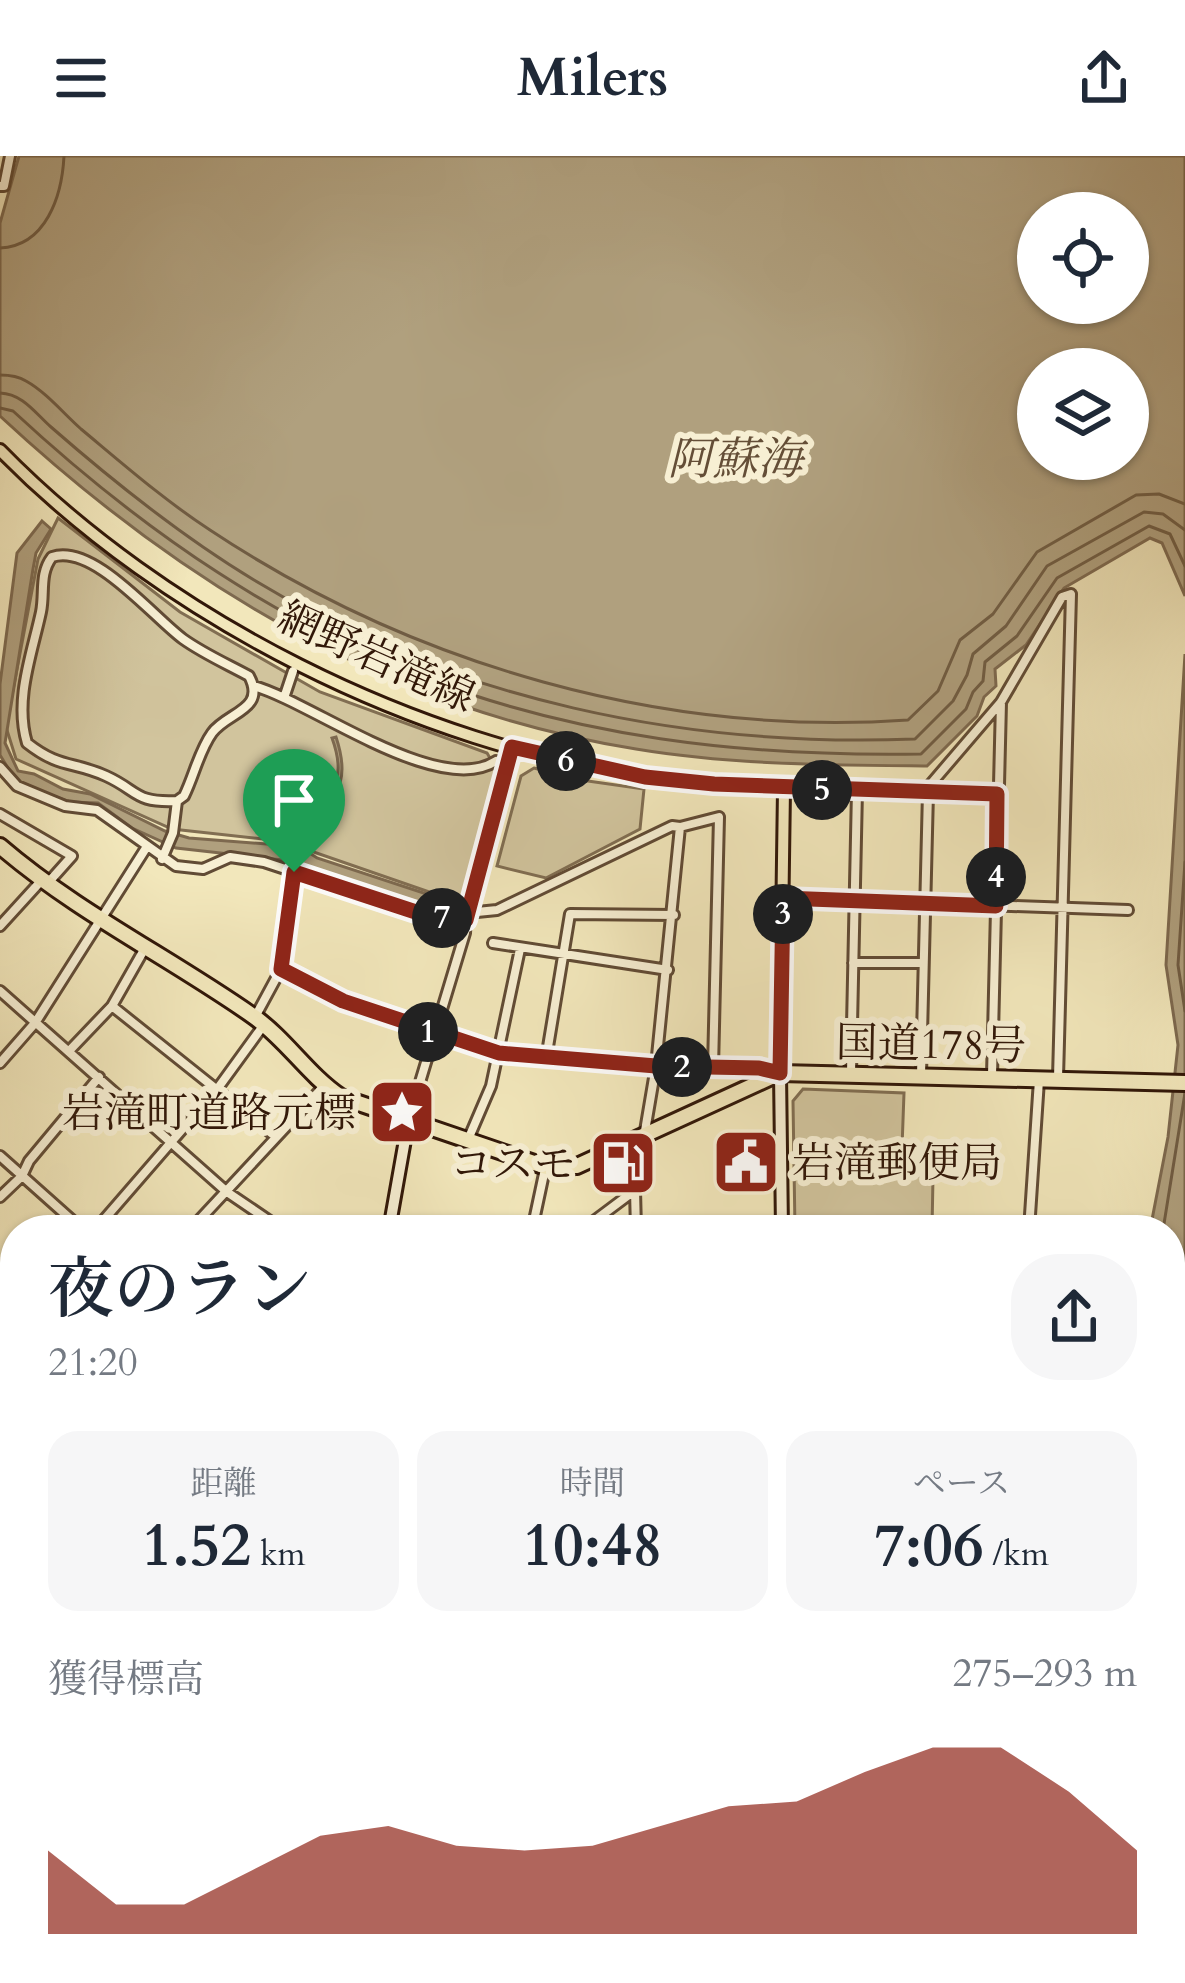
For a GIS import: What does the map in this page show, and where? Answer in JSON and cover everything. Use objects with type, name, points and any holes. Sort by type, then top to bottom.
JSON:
[{"type":"highway","points":[[0,846],[44,883],[259,1021],[341,1097],[546,1167]]},
{"type":"highway","name":"国道178号","points":[[546,1167],[577,1166],[780,1073],[1185,1083]]},
{"type":"main road","name":"網野岩滝線","points":[[0,450],[101,538],[232,627],[329,680],[421,718],[512,747],[645,777],[784,789],[997,794]]},
{"type":"main road","points":[[780,1073],[784,789]]},
{"type":"street","points":[[0,186],[4,186],[10,156]]},
{"type":"street","points":[[62,554],[87,562],[144,603],[179,636],[249,676],[255,695],[247,708],[212,734],[184,796],[177,801],[143,800],[110,777],[60,765],[27,743],[22,728],[27,666],[42,610],[45,566],[52,557],[62,554]]},
{"type":"street","points":[[921,1075],[926,792],[1001,702],[1062,597],[1071,594],[1058,1079]]},
{"type":"street","points":[[285,695],[293,671]]},
{"type":"street","points":[[254,686],[285,695],[350,732],[414,759],[454,770],[482,770],[496,761]]},
{"type":"street","points":[[992,1076],[1001,702]]},
{"type":"street","points":[[392,1215],[408,1123],[512,747]]},
{"type":"street","points":[[0,767],[17,786],[65,806],[97,810],[176,866],[203,869],[230,856],[264,862],[428,916],[497,910],[672,826],[719,817],[713,1067]]},
{"type":"street","points":[[851,1075],[856,790]]},
{"type":"street","points":[[162,859],[173,833],[177,801]]},
{"type":"street","points":[[0,814],[72,856],[0,926]]},
{"type":"street","points":[[635,1215],[668,970],[680,826]]},
{"type":"street","points":[[0,1063],[35,1023],[146,848]]},
{"type":"street","points":[[108,1215],[218,1088],[259,1021],[281,969],[294,872]]},
{"type":"street","points":[[783,898],[1128,910]]},
{"type":"street","points":[[545,1059],[570,914],[674,915]]},
{"type":"street","points":[[493,943],[668,970]]},
{"type":"street","points":[[70,1050],[112,1006],[146,948]]},
{"type":"street","points":[[467,1142],[491,1086],[520,949]]},
{"type":"street","points":[[854,963],[923,963]]},
{"type":"street","points":[[281,969],[343,1001],[499,1053],[780,1073],[782,1215]]},
{"type":"street","points":[[0,991],[226,1192],[260,1215]]},
{"type":"street","points":[[112,1006],[275,1136]]},
{"type":"street","points":[[0,1197],[22,1176],[29,1161],[99,1077]]},
{"type":"street","points":[[1030,1215],[1039,1078]]},
{"type":"street","points":[[204,1215],[324,1086]]},
{"type":"street","points":[[0,1156],[66,1215]]},
{"type":"street","points":[[535,1215],[546,1167]]},
{"type":"street","points":[[602,1215],[635,1190]]},
{"type":"shaded area","points":[[58,518],[180,612],[320,692],[487,753],[497,770],[461,903],[282,841],[172,829],[16,759],[6,727],[38,559]]},
{"type":"shaded area","points":[[534,768],[644,789],[640,829],[546,878],[497,866],[521,776]]},
{"type":"shaded area","points":[[803,1089],[904,1093],[901,1175],[933,1177],[932,1215],[795,1215],[793,1101]]},
{"type":"water","name":"阿蘇海","points":[[19,156],[1185,156],[1185,596],[1162,543],[1150,538],[1064,588],[1026,645],[995,669],[996,686],[984,697],[977,716],[927,766],[781,763],[672,754],[545,730],[457,704],[373,671],[216,585],[141,534],[0,416],[0,223]]},
{"type":"water","points":[[42,521],[51,529],[36,553],[5,743],[18,771],[90,794],[189,838],[292,846],[334,787],[338,759],[332,738],[336,737],[341,760],[337,789],[305,830],[299,846],[317,858],[445,900],[454,915],[282,860],[176,848],[132,828],[98,803],[70,802],[17,783],[0,755],[0,684],[17,553]]},
{"type":"water","points":[[1185,654],[1185,1215],[1153,1215],[1178,1045],[1166,965]]},
{"type":"place","name":"岩滝町道路元標","points":[[402,1112]]},
{"type":"place","name":"岩滝郵便局","points":[[746,1162]]},
{"type":"place","name":"コスモ","points":[[623,1163]]},
{"type":"route","points":[[512,747],[645,777],[714,784],[997,794],[996,906],[783,898],[780,1073],[499,1053],[343,1001],[281,969],[294,872],[428,916],[466,920],[512,747]]}]
